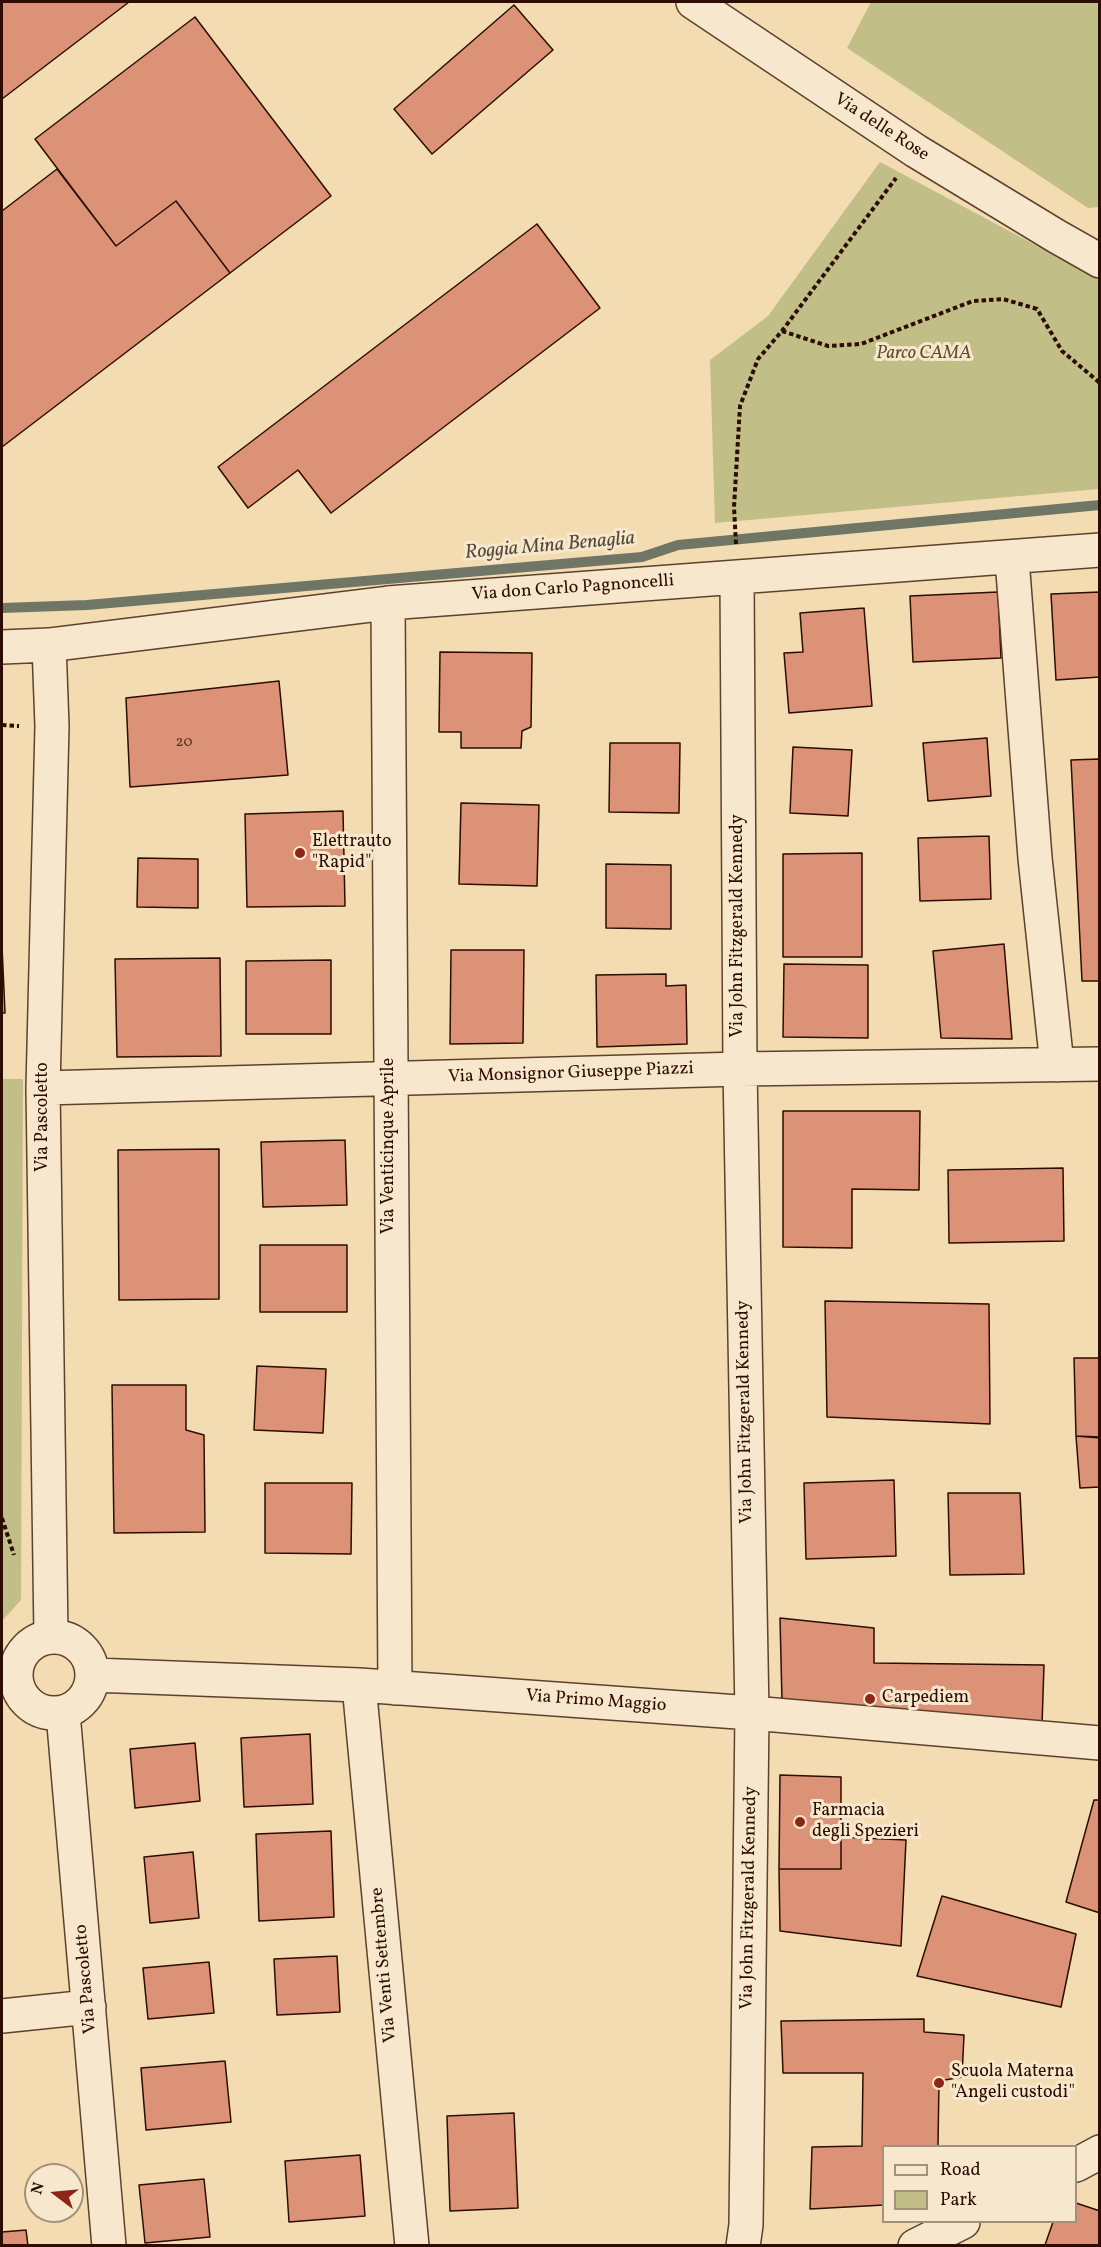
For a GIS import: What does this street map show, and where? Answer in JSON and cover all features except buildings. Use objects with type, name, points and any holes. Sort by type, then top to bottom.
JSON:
[{"type":"street","name":"Via delle Rose","points":[[708,5],[748,40],[916,151],[1056,237],[1100,261]]},
{"type":"street","name":"Via don Carlo Pagnoncelli","points":[[49,645],[388,603],[512,592],[737,566],[1008,557],[1100,550]]},
{"type":"street","points":[[1008,557],[1013,572],[1035,858],[1057,1065]]},
{"type":"street","name":"Via John Fitzgerald Kennedy","points":[[737,566],[740,1069],[752,1713],[746,2225],[743,2246]]},
{"type":"street","name":"Via Venticinque Aprile","points":[[388,603],[395,1688]]},
{"type":"street","points":[[2,648],[49,645]]},
{"type":"street","name":"Via Pascoletto","points":[[49,645],[52,726],[43,1088],[51,1636]]},
{"type":"street","name":"Via Monsignor Giuseppe Piazzi","points":[[43,1088],[740,1069],[1100,1064]]},
{"type":"street","points":[[51,1636],[70,1639],[84,1650],[93,1675],[86,1697],[74,1709],[63,1713],[47,1713],[24,1700],[8,1677],[21,1654],[32,1643],[51,1636]]},
{"type":"street","name":"Via Primo Maggio","points":[[93,1675],[359,1685],[752,1713],[1100,1743]]},
{"type":"street","name":"Via Venti Settembre","points":[[359,1685],[412,2246]]},
{"type":"street","name":"Via Pascoletto","points":[[63,1713],[109,2246]]},
{"type":"street","points":[[2,2016],[89,2007]]},
{"type":"street","points":[[1077,2164],[1100,2152]]},
{"type":"street","points":[[915,2246],[961,2223]]},
{"type":"path","points":[[737,566],[734,507],[740,406],[758,359],[782,331],[859,224],[916,151]]},
{"type":"path","points":[[782,331],[828,346],[861,345],[973,301],[1003,299],[1037,309],[1062,351],[1100,383]]},
{"type":"green space","points":[[871,2],[1099,2],[1099,207],[1088,208],[847,48]]},
{"type":"green space","name":"Parco CAMA","points":[[880,162],[1099,279],[1099,489],[715,523],[710,360],[768,316]]},
{"type":"green space","points":[[2,1079],[23,1079],[21,1600],[2,1621]]},
{"type":"waterway","name":"Roggia Mina Benaglia","points":[[2,608],[87,605],[642,557],[678,545],[1100,505]]},
{"type":"place","name":"Elettrauto \"Rapid\"","points":[[300,853]]},
{"type":"place","name":"Carpediem","points":[[870,1699]]},
{"type":"place","name":"Farmacia degli Spezieri","points":[[800,1822]]},
{"type":"place","name":"Scuola Materna \"Angeli custodi\"","points":[[939,2083]]}]
